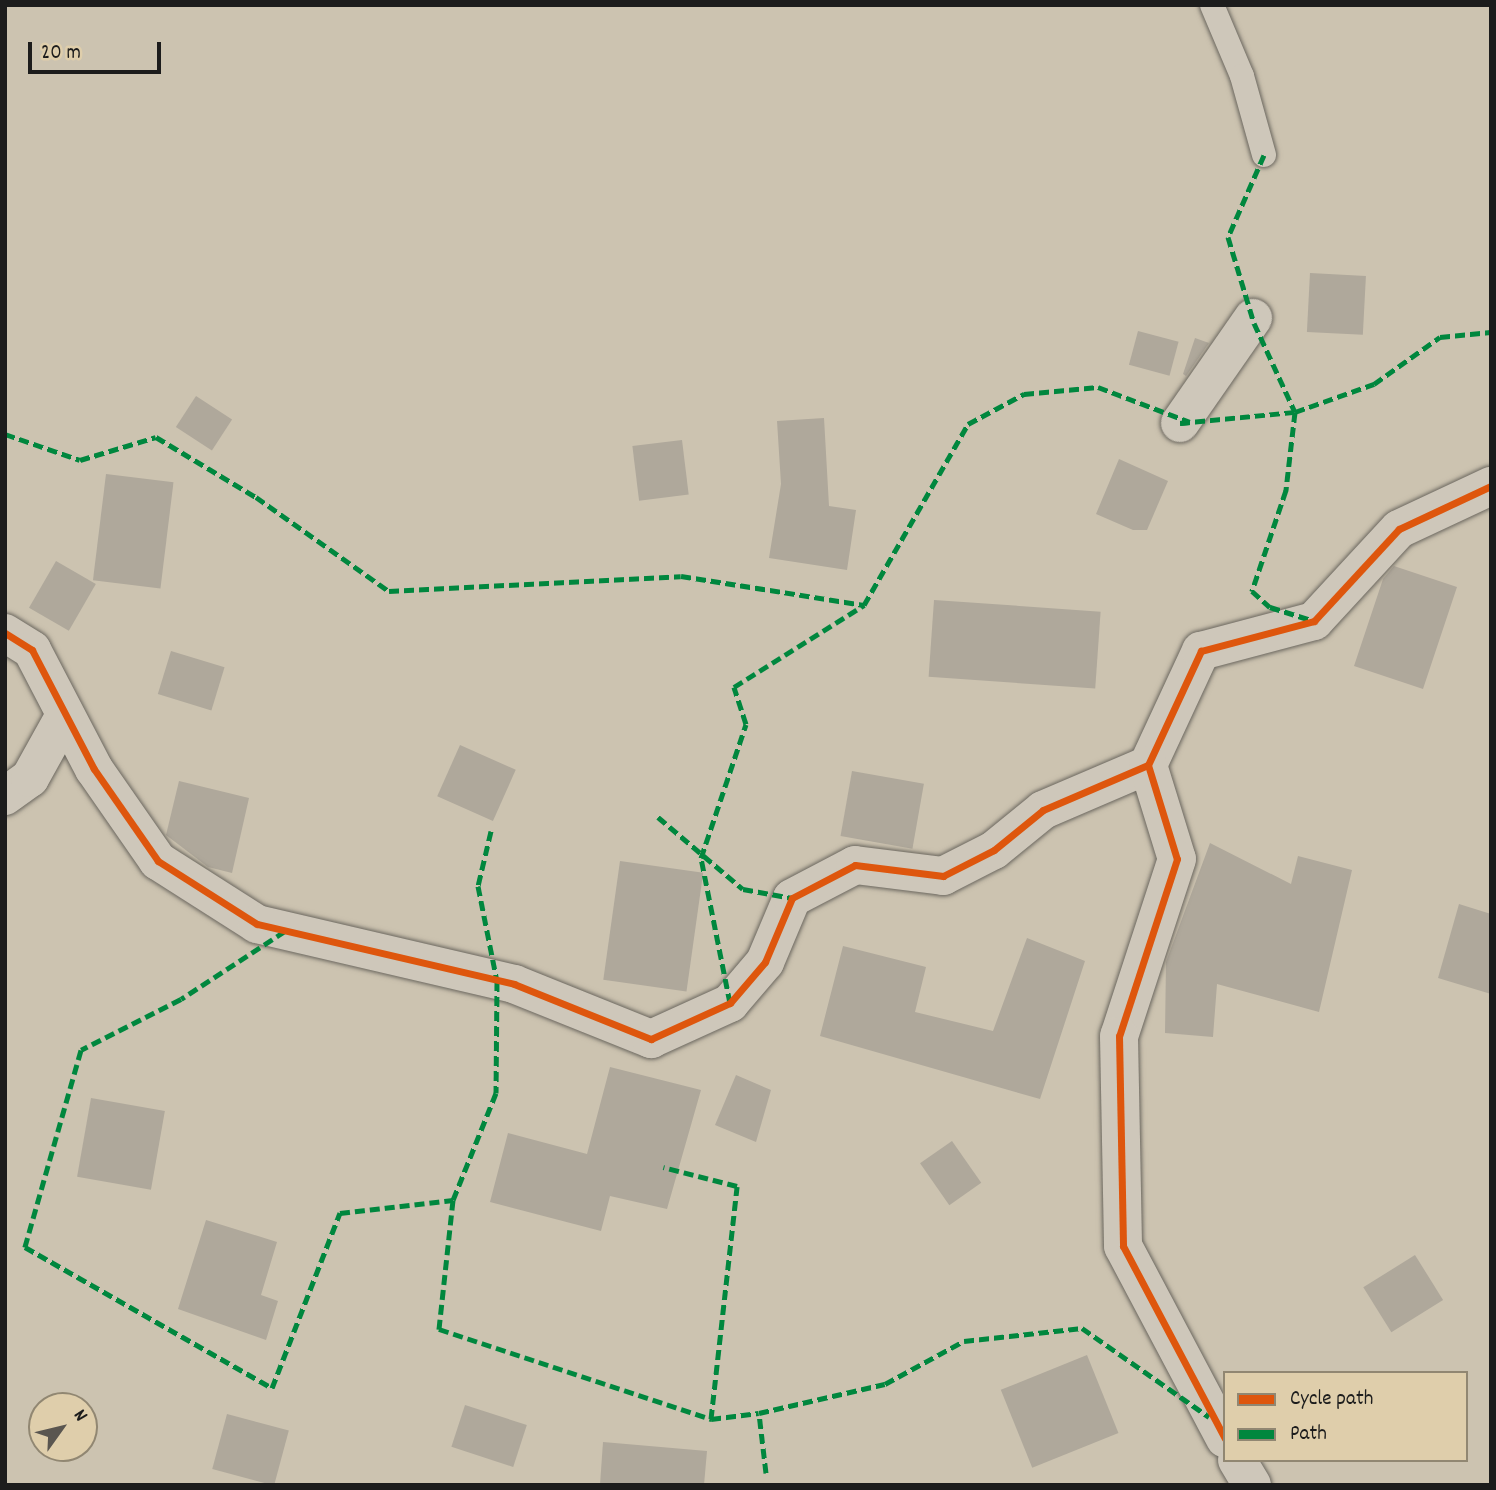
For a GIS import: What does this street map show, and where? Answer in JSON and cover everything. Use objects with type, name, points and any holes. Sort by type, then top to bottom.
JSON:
[{"type":"street","points":[[1180,423],[1253,318]]},
{"type":"street","points":[[1223,1435],[1123,1246],[1119,1036],[1177,859],[1148,765],[1201,650],[1314,621],[1399,529],[1491,486]]},
{"type":"street","points":[[5,633],[32,650],[94,769],[158,861],[257,924],[514,984],[650,1039],[730,1003],[765,962],[792,898],[855,865],[943,876],[994,850],[1043,810],[1148,765]]},
{"type":"street","points":[[5,796],[30,778],[65,715]]},
{"type":"street","points":[[1238,1462],[1252,1485]]},
{"type":"lane","points":[[1212,5],[1242,76],[1264,155]]},
{"type":"building","points":[[1310,273],[1366,276],[1363,335],[1307,332]]},
{"type":"building","points":[[1138,331],[1179,342],[1170,376],[1129,365]]},
{"type":"building","points":[[1195,338],[1209,343],[1186,376],[1183,374]]},
{"type":"building","points":[[196,396],[232,419],[212,450],[176,427]]},
{"type":"building","points":[[824,418],[829,506],[856,510],[847,570],[769,558],[781,484],[777,421]]},
{"type":"building","points":[[682,440],[689,495],[639,501],[632,446]]},
{"type":"building","points":[[1119,459],[1168,481],[1147,530],[1133,530],[1096,514]]},
{"type":"building","points":[[106,474],[173,482],[160,588],[93,580]]},
{"type":"building","points":[[56,561],[96,584],[69,631],[29,608]]},
{"type":"building","points":[[1394,566],[1457,587],[1423,689],[1354,666],[1383,579]]},
{"type":"building","points":[[934,600],[1101,612],[1095,688],[929,677]]},
{"type":"building","points":[[171,651],[225,667],[211,710],[158,694]]},
{"type":"building","points":[[460,745],[516,770],[493,821],[437,796]]},
{"type":"building","points":[[852,771],[924,784],[912,849],[841,836]]},
{"type":"building","points":[[179,781],[249,798],[232,873],[208,867],[166,835]]},
{"type":"building","points":[[1210,843],[1291,884],[1298,856],[1352,870],[1319,1012],[1217,984],[1213,1037],[1165,1033],[1166,962]]},
{"type":"building","points":[[620,861],[703,873],[686,992],[603,980]]},
{"type":"building","points":[[1459,904],[1491,914],[1491,994],[1438,978]]},
{"type":"building","points":[[1027,938],[1085,961],[1040,1099],[820,1036],[843,946],[926,967],[915,1012],[993,1031]]},
{"type":"building","points":[[610,1067],[701,1090],[667,1209],[610,1196],[601,1231],[490,1202],[508,1133],[587,1154]]},
{"type":"building","points":[[736,1075],[771,1090],[756,1142],[715,1125]]},
{"type":"building","points":[[91,1098],[165,1111],[151,1190],[77,1177]]},
{"type":"building","points":[[952,1141],[981,1183],[949,1205],[920,1163]]},
{"type":"building","points":[[206,1220],[277,1242],[261,1295],[278,1301],[266,1340],[178,1309]]},
{"type":"building","points":[[1415,1255],[1443,1300],[1391,1332],[1363,1287]]},
{"type":"building","points":[[1087,1355],[1118,1433],[1032,1468],[1001,1390]]},
{"type":"building","points":[[465,1405],[527,1425],[513,1467],[451,1447]]},
{"type":"building","points":[[227,1414],[289,1431],[274,1485],[212,1469]]},
{"type":"building","points":[[603,1442],[707,1451],[704,1485],[600,1485]]},
{"type":"marked path","points":[[1264,155],[1228,237],[1254,323],[1295,412],[1286,490],[1252,591],[1270,607],[1311,620]]},
{"type":"marked path","points":[[5,434],[80,460],[156,437],[256,497],[389,591],[681,576],[864,605],[968,424],[1024,394],[1098,387],[1190,422],[1180,423],[1295,412],[1374,384],[1440,337],[1491,332]]},
{"type":"marked path","points":[[730,1003],[701,858],[746,724],[734,687],[864,605]]},
{"type":"marked path","points":[[658,817],[743,889],[792,898]]},
{"type":"marked path","points":[[491,831],[478,886],[497,981],[496,1093],[453,1200],[439,1329],[711,1419],[737,1186],[663,1167]]},
{"type":"marked path","points":[[285,931],[181,999],[81,1050],[25,1247],[272,1388],[340,1213],[453,1200]]},
{"type":"marked path","points":[[766,1473],[759,1413],[885,1384],[964,1341],[1082,1328],[1209,1417]]},
{"type":"marked path","points":[[711,1419],[759,1413]]},
{"type":"cycle path","points":[[5,633],[32,650],[94,769],[158,861],[257,924],[514,984],[651,1039],[730,1003],[765,962],[792,898],[855,865],[943,876],[994,850],[1043,810],[1148,765],[1201,651],[1314,621],[1399,529],[1491,486]]},
{"type":"cycle path","points":[[1148,765],[1177,859],[1119,1036],[1123,1246],[1223,1435]]}]
